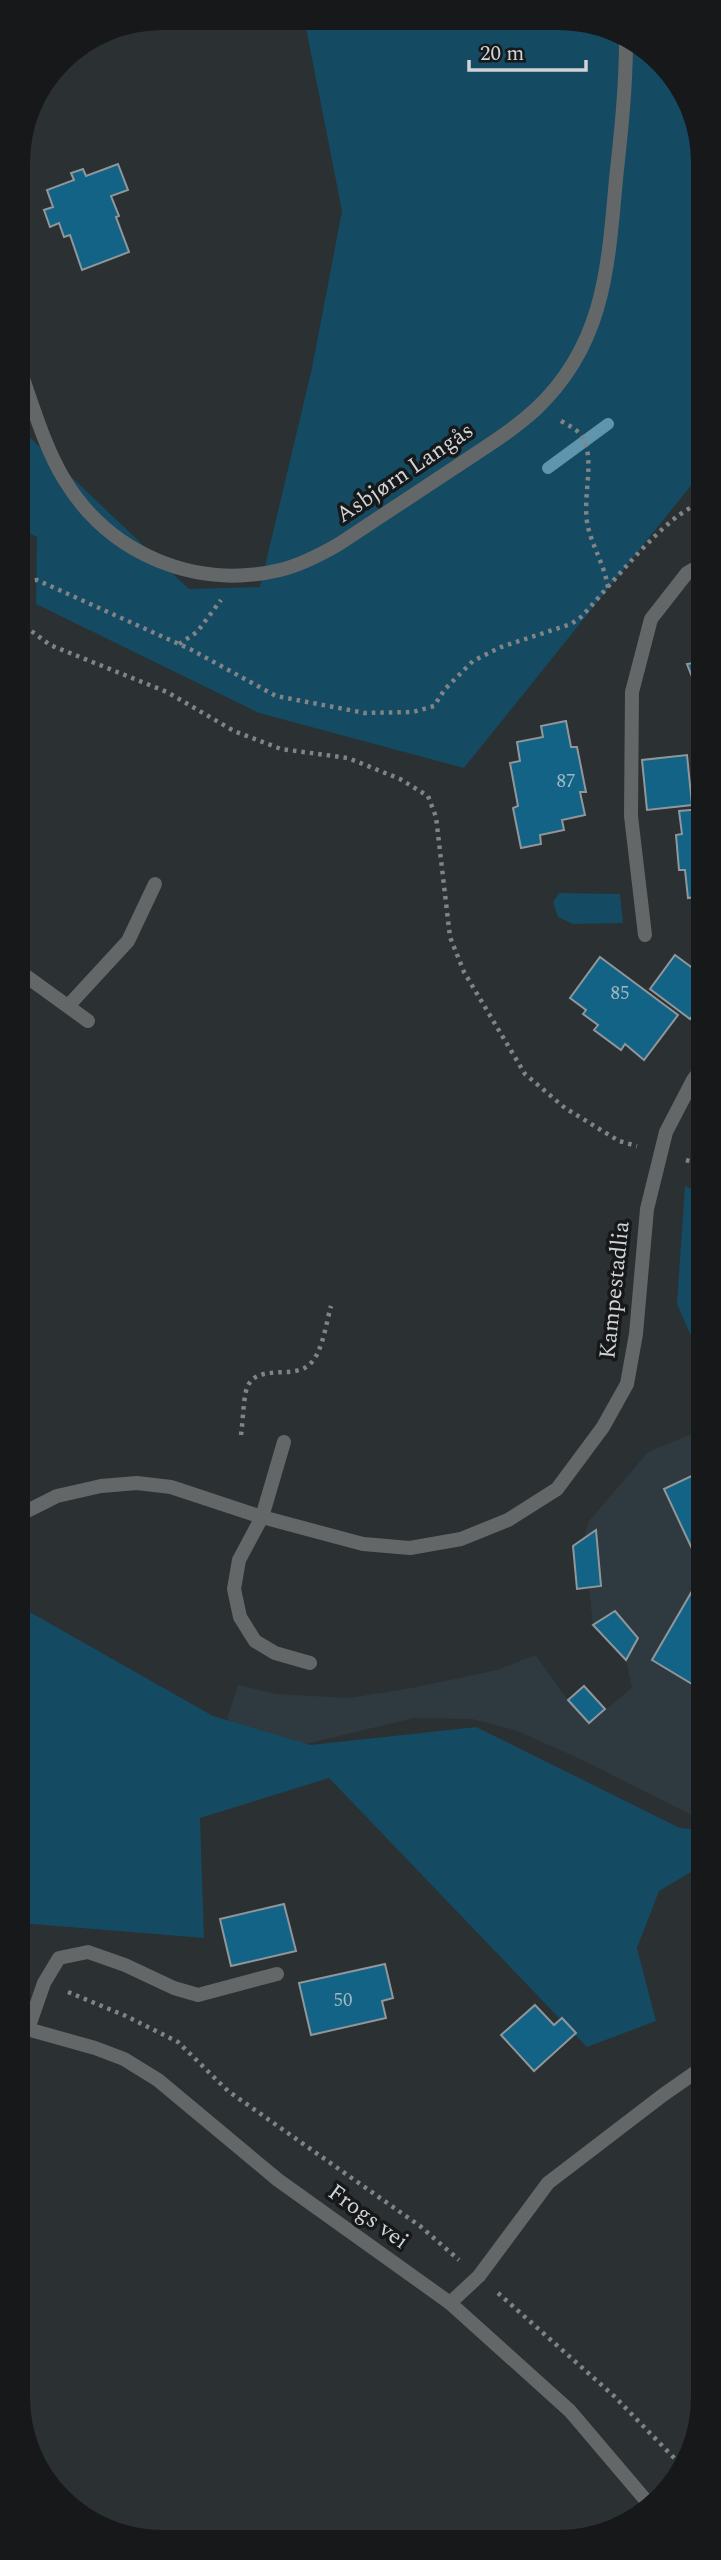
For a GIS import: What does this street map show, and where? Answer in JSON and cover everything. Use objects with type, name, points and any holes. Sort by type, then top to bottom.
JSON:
[{"type":"street","name":"Asbjørn Langås","points":[[30,395],[63,478],[83,507],[108,532],[137,552],[169,566],[224,576],[252,575],[312,559],[339,544],[504,434],[537,408],[564,377],[586,341],[600,303],[608,262],[625,93],[626,48]]},
{"type":"street","points":[[645,935],[631,816],[632,692],[651,619],[691,571]]},
{"type":"street","points":[[69,1005],[128,941],[155,884]]},
{"type":"street","points":[[30,978],[88,1021]]},
{"type":"street","name":"Kampestadlia","points":[[30,1510],[57,1496],[101,1486],[136,1483],[171,1487],[262,1517],[363,1544],[410,1548],[461,1539],[508,1520],[557,1489],[603,1427],[627,1384],[636,1334],[647,1209],[666,1132],[691,1082]]},
{"type":"street","points":[[284,1442],[262,1517],[239,1560],[234,1588],[240,1617],[255,1641],[275,1653],[310,1663]]},
{"type":"street","points":[[30,2014],[59,1958],[88,1952],[125,1965],[174,1988],[198,1994],[277,1974]]},
{"type":"street","name":"Frogs vei","points":[[30,2030],[124,2059],[158,2080],[278,2180],[450,2303],[570,2411],[644,2498]]},
{"type":"street","points":[[450,2303],[479,2276],[548,2183],[691,2075]]},
{"type":"path","points":[[537,408],[580,432],[587,448],[588,527],[606,572],[608,589]]},
{"type":"path","points":[[30,581],[37,580],[178,644],[276,696],[365,713],[413,712],[433,706],[445,689],[473,661],[500,647],[571,624],[581,617],[656,535],[691,506]]},
{"type":"path","points":[[178,644],[197,632],[211,616],[224,596],[224,576]]},
{"type":"path","points":[[30,630],[50,645],[167,692],[234,731],[281,749],[348,758],[400,779],[428,796],[436,817],[450,937],[464,972],[525,1074],[565,1108],[620,1141],[662,1152]]},
{"type":"path","points":[[241,1435],[246,1390],[251,1380],[267,1373],[298,1371],[311,1364],[331,1306]]},
{"type":"path","points":[[44,1983],[126,2016],[178,2042],[228,2091],[420,2226],[614,2396],[676,2460]]},
{"type":"shaded area","points":[[306,30],[585,32],[617,43],[653,68],[674,96],[689,136],[691,485],[464,768],[259,713],[36,604],[37,537],[30,534],[30,437],[189,589],[260,587],[312,368],[342,211]]},
{"type":"shaded area","points":[[559,893],[620,894],[623,923],[573,924],[558,917],[553,902]]},
{"type":"shaded area","points":[[685,1186],[691,1189],[691,1336],[677,1304]]},
{"type":"shaded area","points":[[691,1434],[691,1815],[591,1764],[515,1730],[472,1719],[414,1718],[289,1748],[230,1736],[228,1716],[238,1685],[276,1694],[349,1698],[497,1670],[535,1655],[568,1700],[590,1722],[632,1688],[626,1660],[593,1625],[584,1538],[589,1521],[648,1452]]},
{"type":"shaded area","points":[[30,1612],[213,1716],[311,1745],[476,1727],[680,1828],[691,1829],[691,1872],[659,1891],[637,1948],[656,2021],[587,2047],[329,1778],[200,1818],[204,1938],[30,1924]]},
{"type":"building","points":[[118,164],[128,190],[111,196],[129,252],[82,270],[70,235],[64,237],[59,223],[50,227],[44,210],[53,207],[47,190],[74,180],[71,173],[83,169],[86,176]]},
{"type":"building","points":[[566,721],[571,747],[577,747],[586,792],[580,792],[585,815],[562,820],[564,830],[540,835],[541,844],[521,848],[513,808],[518,806],[510,763],[520,761],[517,742],[543,737],[541,726]]},
{"type":"building","points":[[687,755],[691,805],[647,810],[642,760]]},
{"type":"building","points":[[691,810],[691,898],[688,898],[685,870],[679,870],[676,835],[682,834],[679,811]]},
{"type":"building","points":[[675,955],[691,967],[691,1018],[690,1019],[650,989]]},
{"type":"building","points":[[600,957],[678,1015],[644,1060],[625,1044],[621,1050],[594,1030],[598,1025],[583,1014],[586,1010],[570,998]]},
{"type":"building","points":[[691,1476],[691,1547],[664,1489]]},
{"type":"building","points":[[596,1530],[601,1586],[577,1589],[573,1546]]},
{"type":"building","points":[[691,1593],[691,1683],[652,1660]]},
{"type":"building","points":[[615,1611],[638,1638],[626,1660],[593,1625]]},
{"type":"building","points":[[584,1686],[605,1709],[589,1723],[568,1700]]},
{"type":"building","points":[[284,1904],[296,1951],[231,1966],[220,1919]]},
{"type":"building","points":[[385,1964],[393,1998],[382,2001],[386,2018],[311,2035],[299,1983]]},
{"type":"building","points":[[535,2005],[554,2025],[562,2018],[576,2033],[534,2071],[501,2035]]},
{"type":"waterway","points":[[548,468],[608,424]]}]
